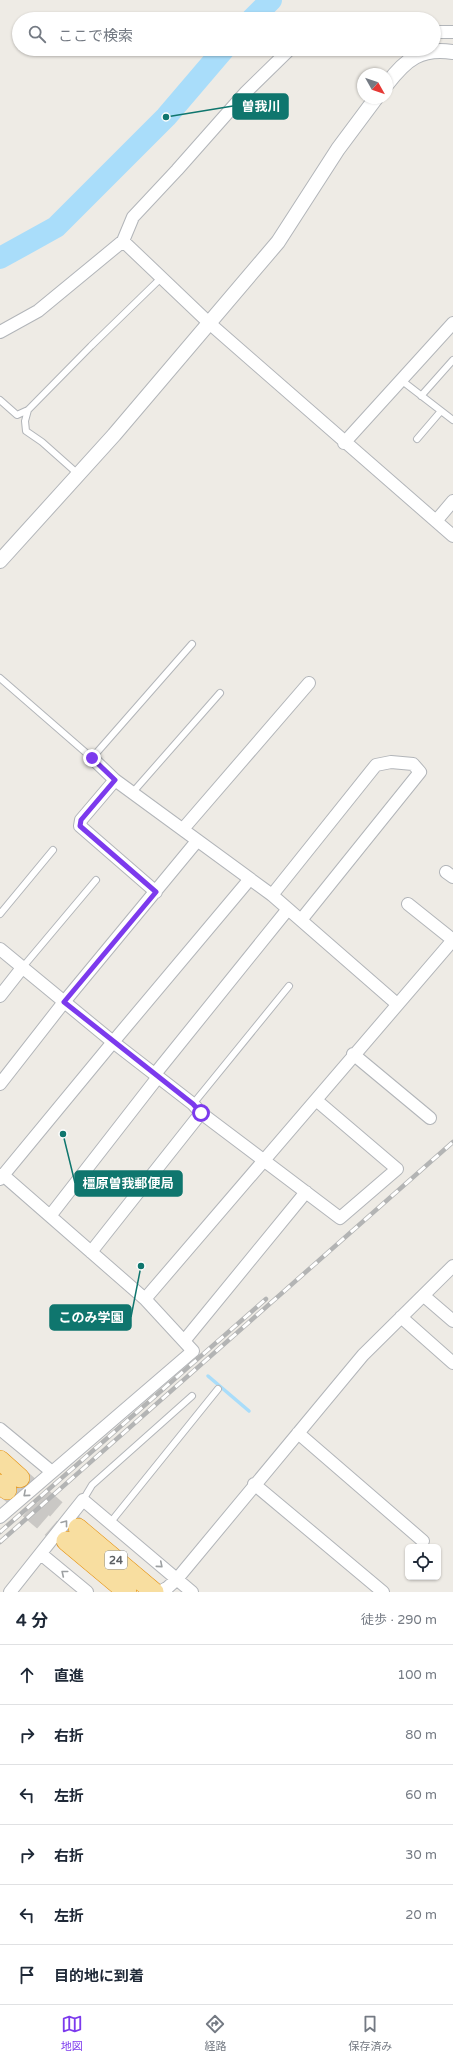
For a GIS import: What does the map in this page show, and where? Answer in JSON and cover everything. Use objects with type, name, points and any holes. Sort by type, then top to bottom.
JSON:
[{"type":"highway","points":[[0,1460],[9,1484]]},
{"type":"highway","name":"24","points":[[127,1592],[72,1535],[161,1591]]},
{"type":"street","points":[[441,32],[453,32]]},
{"type":"street","points":[[441,50],[453,52]]},
{"type":"street","points":[[0,332],[38,311],[123,241],[133,217],[246,92],[283,56]]},
{"type":"street","points":[[393,76],[400,67],[416,56]]},
{"type":"street","points":[[0,561],[114,435],[208,322],[278,242],[338,149],[372,104]]},
{"type":"street","points":[[123,241],[208,322],[344,443],[453,536]]},
{"type":"street","points":[[344,443],[453,323]]},
{"type":"street","points":[[436,521],[453,501]]},
{"type":"street","points":[[183,829],[309,683]]},
{"type":"street","points":[[92,758],[115,780],[272,896],[397,1004]]},
{"type":"street","points":[[272,896],[376,765],[391,762],[413,764],[420,772],[300,920]]},
{"type":"street","points":[[115,780],[81,820],[80,826],[156,892]]},
{"type":"street","points":[[0,1084],[64,1002],[197,841]]},
{"type":"street","points":[[0,1517],[193,1351],[145,1299],[50,1216],[1,1176],[249,880]]},
{"type":"street","points":[[145,1299],[453,940],[408,904]]},
{"type":"street","points":[[50,1216],[157,1075],[288,909]]},
{"type":"street","points":[[0,949],[197,1109],[340,1218],[397,1169],[316,1100]]},
{"type":"street","points":[[0,996],[22,968]]},
{"type":"street","points":[[354,1054],[430,1118]]},
{"type":"street","points":[[91,1252],[197,1109]]},
{"type":"street","points":[[184,1341],[306,1192]]},
{"type":"street","points":[[161,1591],[177,1579],[363,1354],[453,1266]]},
{"type":"street","points":[[424,1296],[453,1321]]},
{"type":"street","points":[[401,1317],[453,1363]]},
{"type":"street","points":[[0,1429],[52,1472]]},
{"type":"street","points":[[298,1433],[423,1541]]},
{"type":"street","points":[[254,1484],[383,1592]]},
{"type":"street","points":[[10,1592],[83,1500],[192,1592]]},
{"type":"street","points":[[41,1554],[87,1592]]},
{"type":"lane","points":[[0,400],[17,415],[28,410],[161,278]]},
{"type":"lane","points":[[422,396],[453,360]]},
{"type":"lane","points":[[401,380],[453,420]]},
{"type":"lane","points":[[28,410],[25,421],[26,431],[42,442],[78,474]]},
{"type":"lane","points":[[417,439],[441,411]]},
{"type":"lane","points":[[0,678],[92,758],[192,644]]},
{"type":"lane","points":[[132,792],[220,694]]},
{"type":"lane","points":[[0,914],[53,850]]},
{"type":"lane","points":[[22,968],[96,880]]},
{"type":"lane","points":[[197,1109],[289,986]]},
{"type":"lane","points":[[110,1523],[218,1390]]},
{"type":"lane","points":[[83,1500],[92,1484],[192,1396]]},
{"type":"waterway","points":[[259,12],[271,0]]},
{"type":"waterway","points":[[0,258],[56,227],[166,117],[218,56]]},
{"type":"waterway","points":[[208,1376],[249,1411]]},
{"type":"tunnel","points":[[20,1478],[78,1528]]},
{"type":"tunnel","points":[[7,1490],[66,1541]]},
{"type":"railway","points":[[0,1542],[453,1142]]},
{"type":"railway","points":[[0,1532],[266,1299]]},
{"type":"place","name":"曽我川","points":[[166,117]]},
{"type":"place","name":"橿原曽我郵便局","points":[[63,1134]]},
{"type":"place","name":"このみ学園","points":[[141,1266]]},
{"type":"route","points":[[92,758],[115,780],[81,820],[80,826],[156,892],[64,1002],[193,1104],[201,1113]]}]
